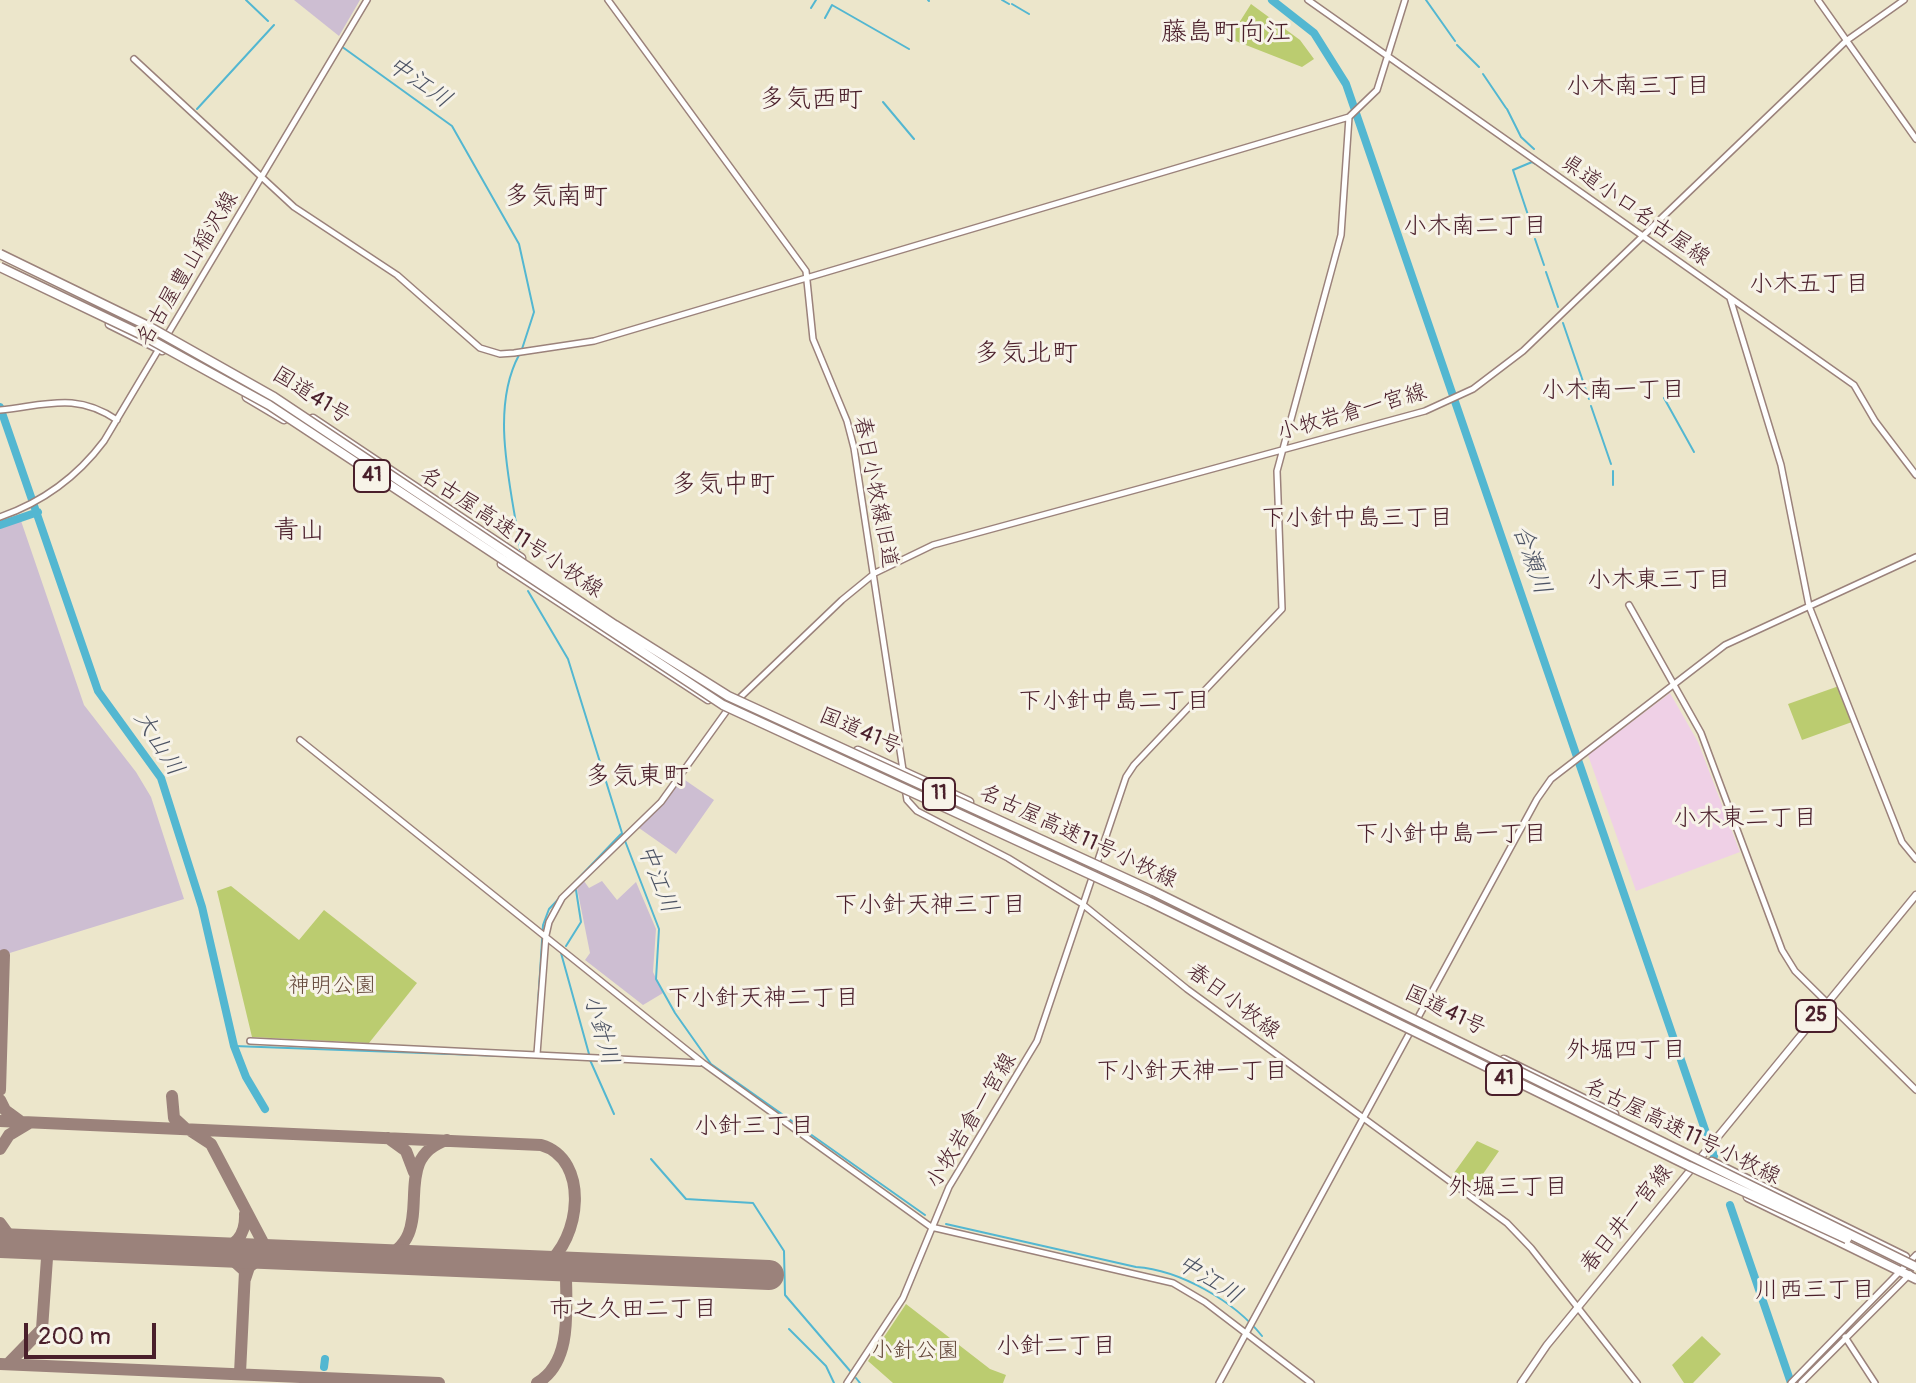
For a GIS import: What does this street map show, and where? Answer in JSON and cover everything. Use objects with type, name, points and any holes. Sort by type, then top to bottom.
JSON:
[{"type":"highway","name":"国道41号","points":[[0,253],[168,333],[281,399],[674,661],[740,698],[1098,862],[1702,1156],[1913,1268]]},
{"type":"highway","name":"名古屋高速11号小牧線","points":[[0,253],[148,326],[274,397],[615,625],[728,696],[1153,891],[1913,1268]]},
{"type":"highway","name":"国道41号","points":[[0,268],[159,349],[296,426],[690,688],[728,709],[1093,878],[1855,1249],[1913,1268]]},
{"type":"highway","name":"名古屋高速11号小牧線","points":[[0,268],[142,335],[269,405],[694,688],[751,719],[1148,901],[1523,1084],[1913,1268]]},
{"type":"highway","points":[[281,399],[325,435],[608,625],[615,625]]},
{"type":"highway","points":[[538,588],[611,635],[622,636],[717,696],[876,771],[881,778]]},
{"type":"highway","points":[[904,775],[909,784],[1351,991],[1375,997]]},
{"type":"highway","points":[[1523,1084],[1533,1084],[1808,1219],[1842,1237],[1855,1249]]},
{"type":"main road","name":"春日井一宮線","points":[[1521,1383],[1578,1307],[1916,895]]},
{"type":"street","name":"名古屋豊山稲沢線","points":[[0,517],[45,496],[94,454],[367,0]]},
{"type":"street","points":[[608,0],[808,276]]},
{"type":"street","name":"県道小口名古屋線","points":[[1308,0],[1854,385],[1875,421],[1916,475]]},
{"type":"street","points":[[134,59],[302,213],[404,280],[476,345],[494,353],[514,353],[594,341],[1349,117],[1363,107],[1377,90],[1390,58],[1405,0]]},
{"type":"street","points":[[1818,0],[1916,139]]},
{"type":"street","name":"小牧岩倉一宮線","points":[[537,1054],[544,933],[562,898],[661,802],[728,709],[875,573],[933,545],[1394,420],[1425,411],[1473,389],[1523,351],[1846,41],[1904,0]]},
{"type":"street","name":"小牧岩倉一宮線","points":[[847,1383],[903,1298],[949,1187],[1037,1041],[1122,786],[1134,765],[1282,609],[1276,494],[1282,450],[1341,235],[1349,117]]},
{"type":"street","name":"春日小牧線旧道","points":[[808,276],[811,331],[851,432],[904,775]]},
{"type":"street","points":[[1730,298],[1781,465],[1809,606],[1902,842],[1916,859]]},
{"type":"street","points":[[0,410],[85,402],[117,420]]},
{"type":"street","points":[[1219,1383],[1537,799],[1568,764],[1725,645],[1916,557]]},
{"type":"street","points":[[1629,605],[1701,733],[1782,950],[1795,971],[1916,1090]]},
{"type":"street","points":[[300,740],[703,1063],[931,1227],[1165,1280],[1249,1328],[1311,1383]]},
{"type":"street","points":[[904,775],[905,793]]},
{"type":"street","name":"春日小牧線","points":[[905,793],[917,811],[1008,858],[1084,905],[1187,989],[1507,1223],[1637,1383]]},
{"type":"street","points":[[250,1041],[703,1063]]},
{"type":"street","points":[[1791,1383],[1808,1371],[1913,1268]]},
{"type":"street","points":[[1843,1334],[1875,1383]]},
{"type":"street","points":[[1801,1383],[1808,1371]]},
{"type":"shaded area","points":[[294,0],[360,0],[339,36]]},
{"type":"shaded area","points":[[19,515],[84,705],[136,772],[151,797],[184,899],[0,956],[0,522]]},
{"type":"shaded area","points":[[1670,693],[1698,742],[1740,852],[1636,891],[1588,755]]},
{"type":"shaded area","points":[[682,778],[714,800],[676,854],[639,828]]},
{"type":"shaded area","points":[[584,881],[589,888],[602,881],[617,900],[636,882],[656,929],[653,972],[663,993],[643,1005],[585,960],[590,953],[577,888]]},
{"type":"green space","points":[[1251,4],[1300,40],[1314,59],[1302,67],[1233,40],[1232,34]]},
{"type":"green space","points":[[1839,686],[1852,722],[1802,740],[1788,704]]},
{"type":"green space","name":"神明公園","points":[[231,886],[299,940],[324,910],[417,983],[369,1043],[252,1037],[217,891]]},
{"type":"green space","points":[[1477,1141],[1499,1151],[1471,1191],[1451,1177]]},
{"type":"green space","name":"小針公園","points":[[906,1304],[990,1369],[1006,1375],[1003,1383],[893,1383],[868,1361]]},
{"type":"green space","points":[[1702,1336],[1721,1354],[1693,1383],[1684,1383],[1672,1365]]},
{"type":"waterway","points":[[246,0],[268,21]]},
{"type":"waterway","points":[[811,8],[816,0]]},
{"type":"waterway","points":[[1002,0],[1009,4]]},
{"type":"waterway","name":"合瀬川","points":[[1272,0],[1314,33],[1346,84],[1714,1156]]},
{"type":"waterway","points":[[1426,0],[1455,41]]},
{"type":"waterway","points":[[1012,4],[1029,14]]},
{"type":"waterway","points":[[825,18],[832,5],[909,49]]},
{"type":"waterway","points":[[197,109],[274,25]]},
{"type":"waterway","points":[[1457,45],[1479,67]]},
{"type":"waterway","name":"中江川","points":[[341,46],[452,126],[519,244],[534,312],[522,349]]},
{"type":"waterway","points":[[1483,74],[1506,108]]},
{"type":"waterway","points":[[883,102],[914,139]]},
{"type":"waterway","points":[[1507,109],[1521,137],[1534,149]]},
{"type":"waterway","points":[[1534,233],[1513,170],[1532,162],[1536,164]]},
{"type":"waterway","points":[[1535,239],[1544,265]]},
{"type":"waterway","points":[[1546,272],[1558,307]]},
{"type":"waterway","points":[[1563,323],[1589,399]]},
{"type":"waterway","name":"中江川","points":[[519,355],[505,400],[504,425],[508,476],[520,549]]},
{"type":"waterway","points":[[1664,398],[1694,452]]},
{"type":"waterway","points":[[1591,406],[1611,464]]},
{"type":"waterway","name":"大山川","points":[[0,407],[98,691],[161,778],[202,907],[234,1046],[246,1077],[265,1109]]},
{"type":"waterway","points":[[1613,471],[1613,485]]},
{"type":"waterway","points":[[0,525],[38,512]]},
{"type":"waterway","name":"中江川","points":[[528,591],[568,659],[622,833],[659,929],[656,979],[675,1013],[711,1064],[925,1215]]},
{"type":"waterway","points":[[538,1005],[543,925],[549,909],[621,834]]},
{"type":"waterway","name":"小針川","points":[[566,946],[581,922],[576,890]]},
{"type":"waterway","name":"小針川","points":[[561,953],[589,1054]]},
{"type":"waterway","points":[[234,1046],[531,1057]]},
{"type":"waterway","name":"小針川","points":[[590,1060],[614,1114]]},
{"type":"waterway","name":"小針川","points":[[651,1159],[686,1199],[753,1203],[784,1251],[785,1295],[851,1372]]},
{"type":"waterway","name":"合瀬川","points":[[1730,1205],[1791,1383]]},
{"type":"waterway","name":"中江川","points":[[946,1224],[1170,1274],[1221,1300],[1262,1336]]},
{"type":"waterway","points":[[789,1329],[826,1366],[834,1383]]},
{"type":"waterway","name":"大山川","points":[[324,1367],[325,1359]]},
{"type":"waterway","name":"小針川","points":[[856,1378],[860,1383]]},
{"type":"taxiway","points":[[0,1090],[4,955]]},
{"type":"taxiway","points":[[172,1096],[174,1118],[186,1129]]},
{"type":"taxiway","points":[[0,1100],[5,1110],[20,1121]]},
{"type":"taxiway","points":[[0,1121],[541,1145],[557,1153],[567,1166],[575,1201],[566,1238],[545,1265]]},
{"type":"taxiway","points":[[0,1149],[9,1135],[29,1123]]},
{"type":"taxiway","points":[[191,1131],[211,1144],[269,1254]]},
{"type":"taxiway","points":[[388,1138],[406,1151],[414,1172]]},
{"type":"taxiway","points":[[380,1259],[399,1248],[409,1234],[419,1164],[429,1150],[447,1140]]},
{"type":"taxiway","points":[[214,1252],[238,1239],[244,1229],[245,1214]]},
{"type":"taxiway","points":[[0,1223],[8,1234],[28,1244]]},
{"type":"taxiway","points":[[8,1364],[42,1329],[48,1244]]},
{"type":"taxiway","points":[[225,1253],[245,1271],[240,1373]]},
{"type":"taxiway","points":[[245,1279],[249,1267],[265,1254]]},
{"type":"taxiway","points":[[537,1383],[549,1373],[563,1346],[566,1265]]},
{"type":"taxiway","points":[[0,1364],[439,1383]]},
{"type":"runway","points":[[0,1243],[769,1275]]},
{"type":"district","name":"藤島町向江","points":[[1226,33]]},
{"type":"district","name":"小木南三丁目","points":[[1638,87]]},
{"type":"district","name":"多気西町","points":[[811,100]]},
{"type":"district","name":"多気南町","points":[[556,197]]},
{"type":"district","name":"小木南二丁目","points":[[1475,227]]},
{"type":"district","name":"小木五丁目","points":[[1809,285]]},
{"type":"district","name":"多気北町","points":[[1026,354]]},
{"type":"district","name":"小木南一丁目","points":[[1613,391]]},
{"type":"district","name":"多気中町","points":[[723,485]]},
{"type":"district","name":"下小針中島三丁目","points":[[1357,519]]},
{"type":"district","name":"青山","points":[[299,531]]},
{"type":"district","name":"小木東三丁目","points":[[1659,581]]},
{"type":"district","name":"下小針中島二丁目","points":[[1114,702]]},
{"type":"district","name":"多気東町","points":[[637,777]]},
{"type":"district","name":"小木東二丁目","points":[[1745,819]]},
{"type":"district","name":"下小針中島一丁目","points":[[1451,835]]},
{"type":"district","name":"下小針天神三丁目","points":[[930,906]]},
{"type":"district","name":"下小針天神二丁目","points":[[763,999]]},
{"type":"district","name":"外堀四丁目","points":[[1626,1051]]},
{"type":"district","name":"下小針天神一丁目","points":[[1192,1072]]},
{"type":"district","name":"小針三丁目","points":[[754,1127]]},
{"type":"district","name":"外堀三丁目","points":[[1508,1188]]},
{"type":"district","name":"川西三丁目","points":[[1815,1291]]},
{"type":"district","name":"市之久田二丁目","points":[[633,1310]]},
{"type":"district","name":"小針二丁目","points":[[1056,1347]]}]
